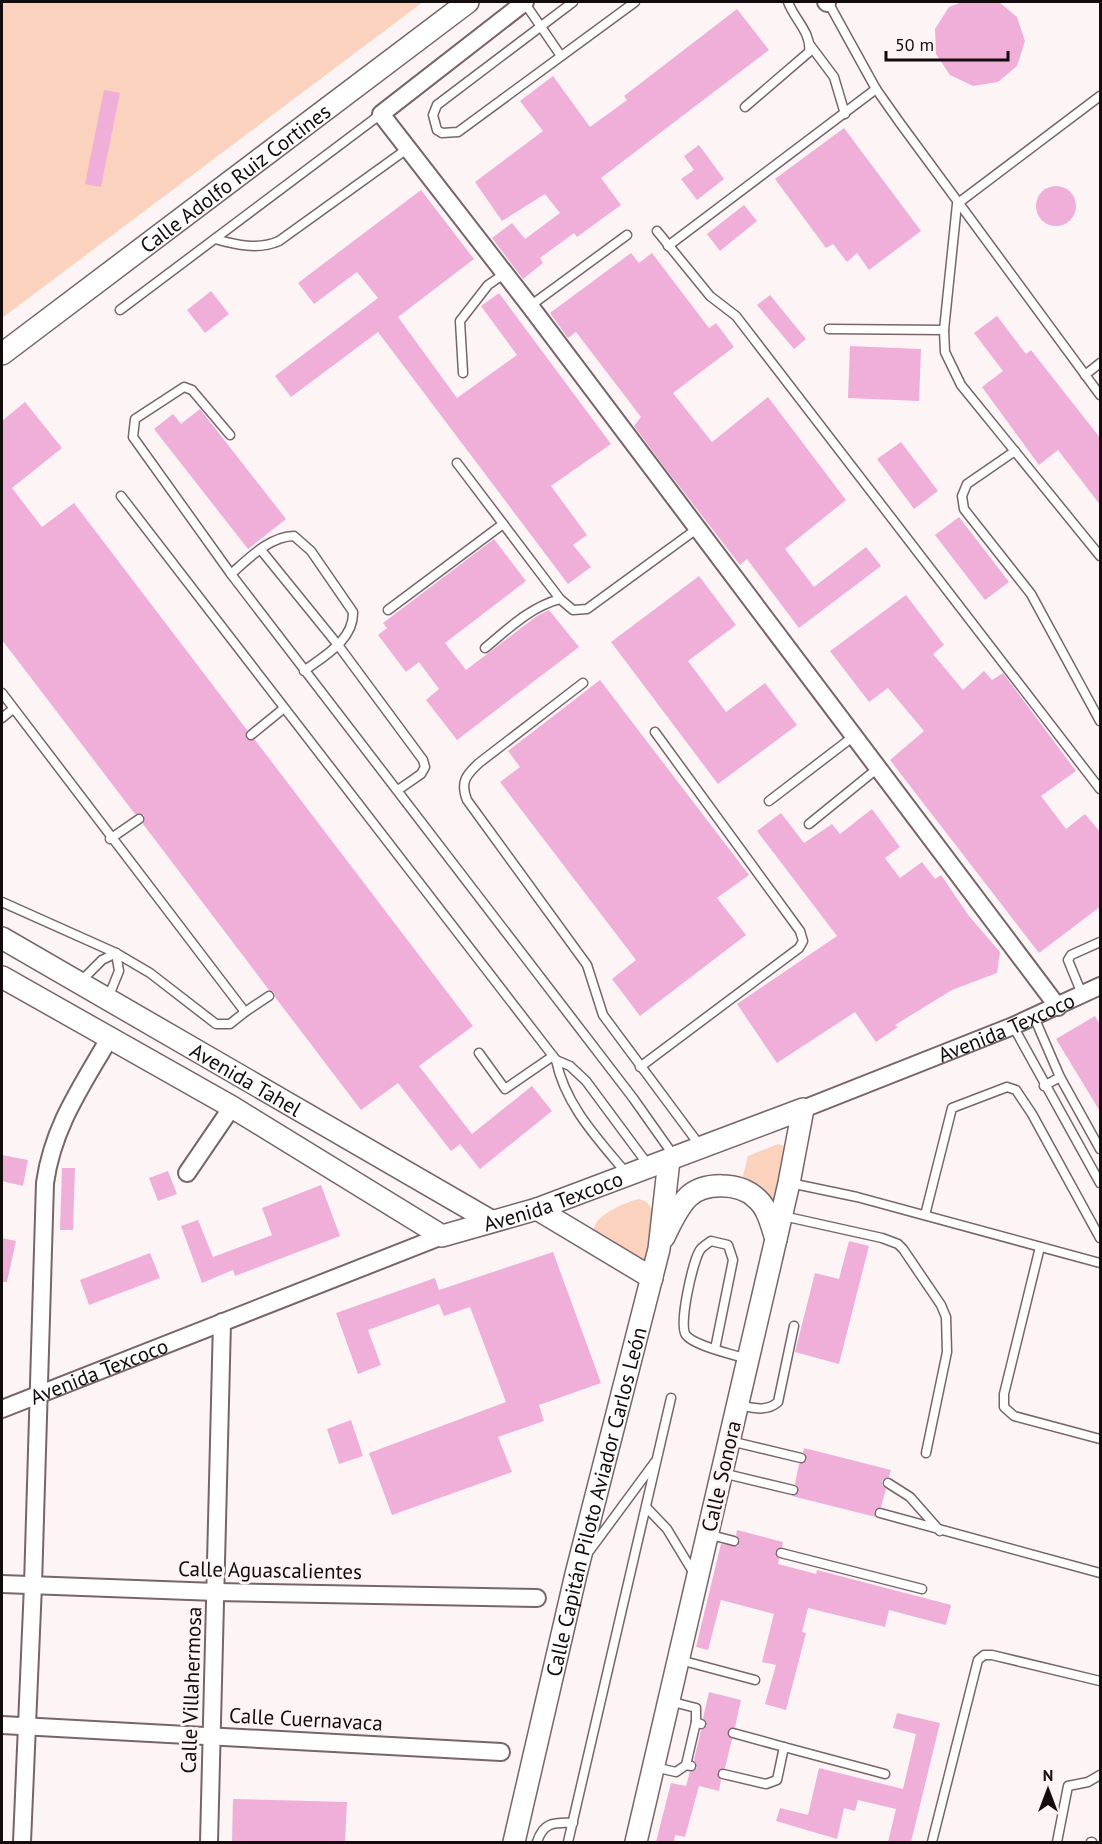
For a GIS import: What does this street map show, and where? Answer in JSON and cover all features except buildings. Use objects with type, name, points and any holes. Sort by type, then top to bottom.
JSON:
[{"type":"street","name":"Calle Adolfo Ruiz Cortines","points":[[2,354],[468,2]]},
{"type":"street","points":[[524,2],[381,114],[530,306],[1058,1007]]},
{"type":"street","name":"Avenida Tahel","points":[[2,938],[491,1221]]},
{"type":"street","name":"Avenida Tahel","points":[[2,977],[232,1107],[442,1236]]},
{"type":"street","name":"Avenida Texcoco","points":[[2,1409],[442,1236],[537,1209],[803,1109],[1013,1026],[1101,986]]},
{"type":"street","points":[[22,1842],[33,1586],[45,1183],[49,1152],[57,1130],[110,1037]]},
{"type":"street","points":[[187,1173],[232,1107]]},
{"type":"street","name":"Calle Sonora","points":[[636,1842],[738,1405],[746,1359],[789,1183],[803,1109]]},
{"type":"street","name":"Calle Capitán Piloto Aviador Carlos León","points":[[514,1842],[576,1574],[659,1249],[665,1162]]},
{"type":"street","points":[[659,1249],[669,1226],[687,1198],[698,1190],[710,1186],[728,1186],[755,1196],[769,1216],[776,1239]]},
{"type":"street","points":[[537,1209],[652,1278]]},
{"type":"street","name":"Calle Villahermosa","points":[[209,1842],[222,1322]]},
{"type":"street","name":"Calle Aguascalientes","points":[[2,1584],[216,1592],[537,1598]]},
{"type":"street","name":"Calle Cuernavaca","points":[[2,1725],[501,1752]]},
{"type":"lane","points":[[524,2],[561,56]]},
{"type":"lane","points":[[573,2],[437,105],[433,115],[437,130],[442,133],[458,132],[635,2]]},
{"type":"lane","points":[[788,2],[810,45],[834,77],[845,114]]},
{"type":"lane","points":[[827,2],[876,89],[957,204],[1101,395]]},
{"type":"lane","points":[[745,107],[806,58],[810,45]]},
{"type":"lane","points":[[668,246],[876,89]]},
{"type":"lane","points":[[1101,96],[957,204],[944,330],[945,352],[951,368],[1101,556]]},
{"type":"lane","points":[[120,310],[381,114]]},
{"type":"lane","points":[[215,239],[235,245],[269,245],[407,149]]},
{"type":"lane","points":[[657,231],[710,296],[736,316],[1101,789]]},
{"type":"lane","points":[[530,306],[627,235]]},
{"type":"lane","points":[[463,373],[460,321],[488,285],[504,274]]},
{"type":"lane","points":[[830,328],[944,330]]},
{"type":"lane","points":[[1085,375],[1101,363]]},
{"type":"lane","points":[[230,435],[192,390],[184,387],[135,419],[133,428],[133,437],[231,574],[633,1098],[665,1162]]},
{"type":"lane","points":[[1015,451],[967,484],[962,496],[964,509],[1031,594],[1101,721]]},
{"type":"lane","points":[[457,463],[560,600],[573,610],[587,609],[698,528]]},
{"type":"lane","points":[[121,496],[554,1058],[560,1079],[575,1107],[628,1176]]},
{"type":"lane","points":[[388,610],[503,524]]},
{"type":"lane","points":[[231,574],[261,550],[284,536],[294,536],[311,551],[353,612],[353,622],[338,645],[304,671]]},
{"type":"lane","points":[[261,550],[338,645],[423,760],[425,767],[421,774],[398,790]]},
{"type":"lane","points":[[485,648],[532,611],[546,603],[560,600]]},
{"type":"lane","points":[[583,683],[479,762],[467,774],[463,790],[467,800],[587,966],[603,1015],[701,1147]]},
{"type":"lane","points":[[2,693],[245,1012]]},
{"type":"lane","points":[[2,718],[13,709]]},
{"type":"lane","points":[[251,735],[283,709]]},
{"type":"lane","points":[[640,1067],[800,948],[803,941],[800,931],[655,732]]},
{"type":"lane","points":[[769,801],[854,735]]},
{"type":"lane","points":[[809,824],[879,768]]},
{"type":"lane","points":[[111,839],[139,819]]},
{"type":"lane","points":[[2,902],[116,953],[150,973],[216,1024],[230,1024],[269,996]]},
{"type":"lane","points":[[1082,994],[1068,960],[1071,955],[1101,942]]},
{"type":"lane","points":[[80,983],[102,960],[116,953]]},
{"type":"lane","points":[[107,999],[119,971],[116,953]]},
{"type":"lane","points":[[1034,1017],[1060,1077],[1101,1151],[1087,1161]]},
{"type":"lane","points":[[1013,1026],[1044,1086],[1101,1183]]},
{"type":"lane","points":[[479,1053],[505,1089],[554,1058]]},
{"type":"lane","points":[[554,1058],[570,1066],[665,1162]]},
{"type":"lane","points":[[1044,1086],[1060,1077]]},
{"type":"lane","points":[[925,1215],[952,1108],[1007,1087],[1016,1090],[1032,1114],[1101,1238]]},
{"type":"lane","points":[[789,1183],[925,1215],[1101,1263]]},
{"type":"lane","points":[[781,1216],[882,1238],[898,1244],[941,1305],[948,1327],[947,1352],[926,1453]]},
{"type":"lane","points":[[715,1349],[733,1260],[728,1245],[711,1241],[699,1252],[682,1326],[690,1339],[715,1349],[746,1359]]},
{"type":"lane","points":[[1040,1247],[1004,1394],[1004,1407],[1014,1416],[1101,1439]]},
{"type":"lane","points":[[738,1405],[764,1409],[778,1402],[794,1326]]},
{"type":"lane","points":[[568,1842],[671,1398]]},
{"type":"lane","points":[[729,1441],[801,1458]]},
{"type":"lane","points":[[576,1574],[595,1541],[658,1459]]},
{"type":"lane","points":[[722,1473],[793,1490]]},
{"type":"lane","points":[[888,1483],[910,1497],[940,1531]]},
{"type":"lane","points":[[647,1508],[667,1529],[690,1564],[697,1581]]},
{"type":"lane","points":[[880,1513],[1101,1573]]},
{"type":"lane","points":[[707,1534],[734,1541]]},
{"type":"lane","points":[[781,1552],[922,1589]]},
{"type":"lane","points":[[932,1842],[978,1660],[984,1655],[992,1655],[1101,1682]]},
{"type":"lane","points":[[679,1660],[755,1680]]},
{"type":"lane","points":[[654,1767],[676,1772],[688,1766],[699,1723],[696,1708],[669,1701]]},
{"type":"lane","points":[[733,1733],[885,1774]]},
{"type":"lane","points":[[723,1774],[771,1784],[777,1780],[784,1747]]},
{"type":"lane","points":[[1057,1842],[1068,1786],[1088,1782],[1101,1775]]},
{"type":"lane","points":[[537,1842],[541,1830],[548,1824],[573,1824]]},
{"type":"shaded area","points":[[2,2],[423,2],[2,318]]},
{"type":"shaded area","points":[[778,1144],[787,1147],[774,1205],[741,1183],[748,1156]]},
{"type":"shaded area","points":[[639,1199],[647,1202],[656,1217],[646,1263],[594,1231],[598,1220],[604,1215],[619,1206]]}]
